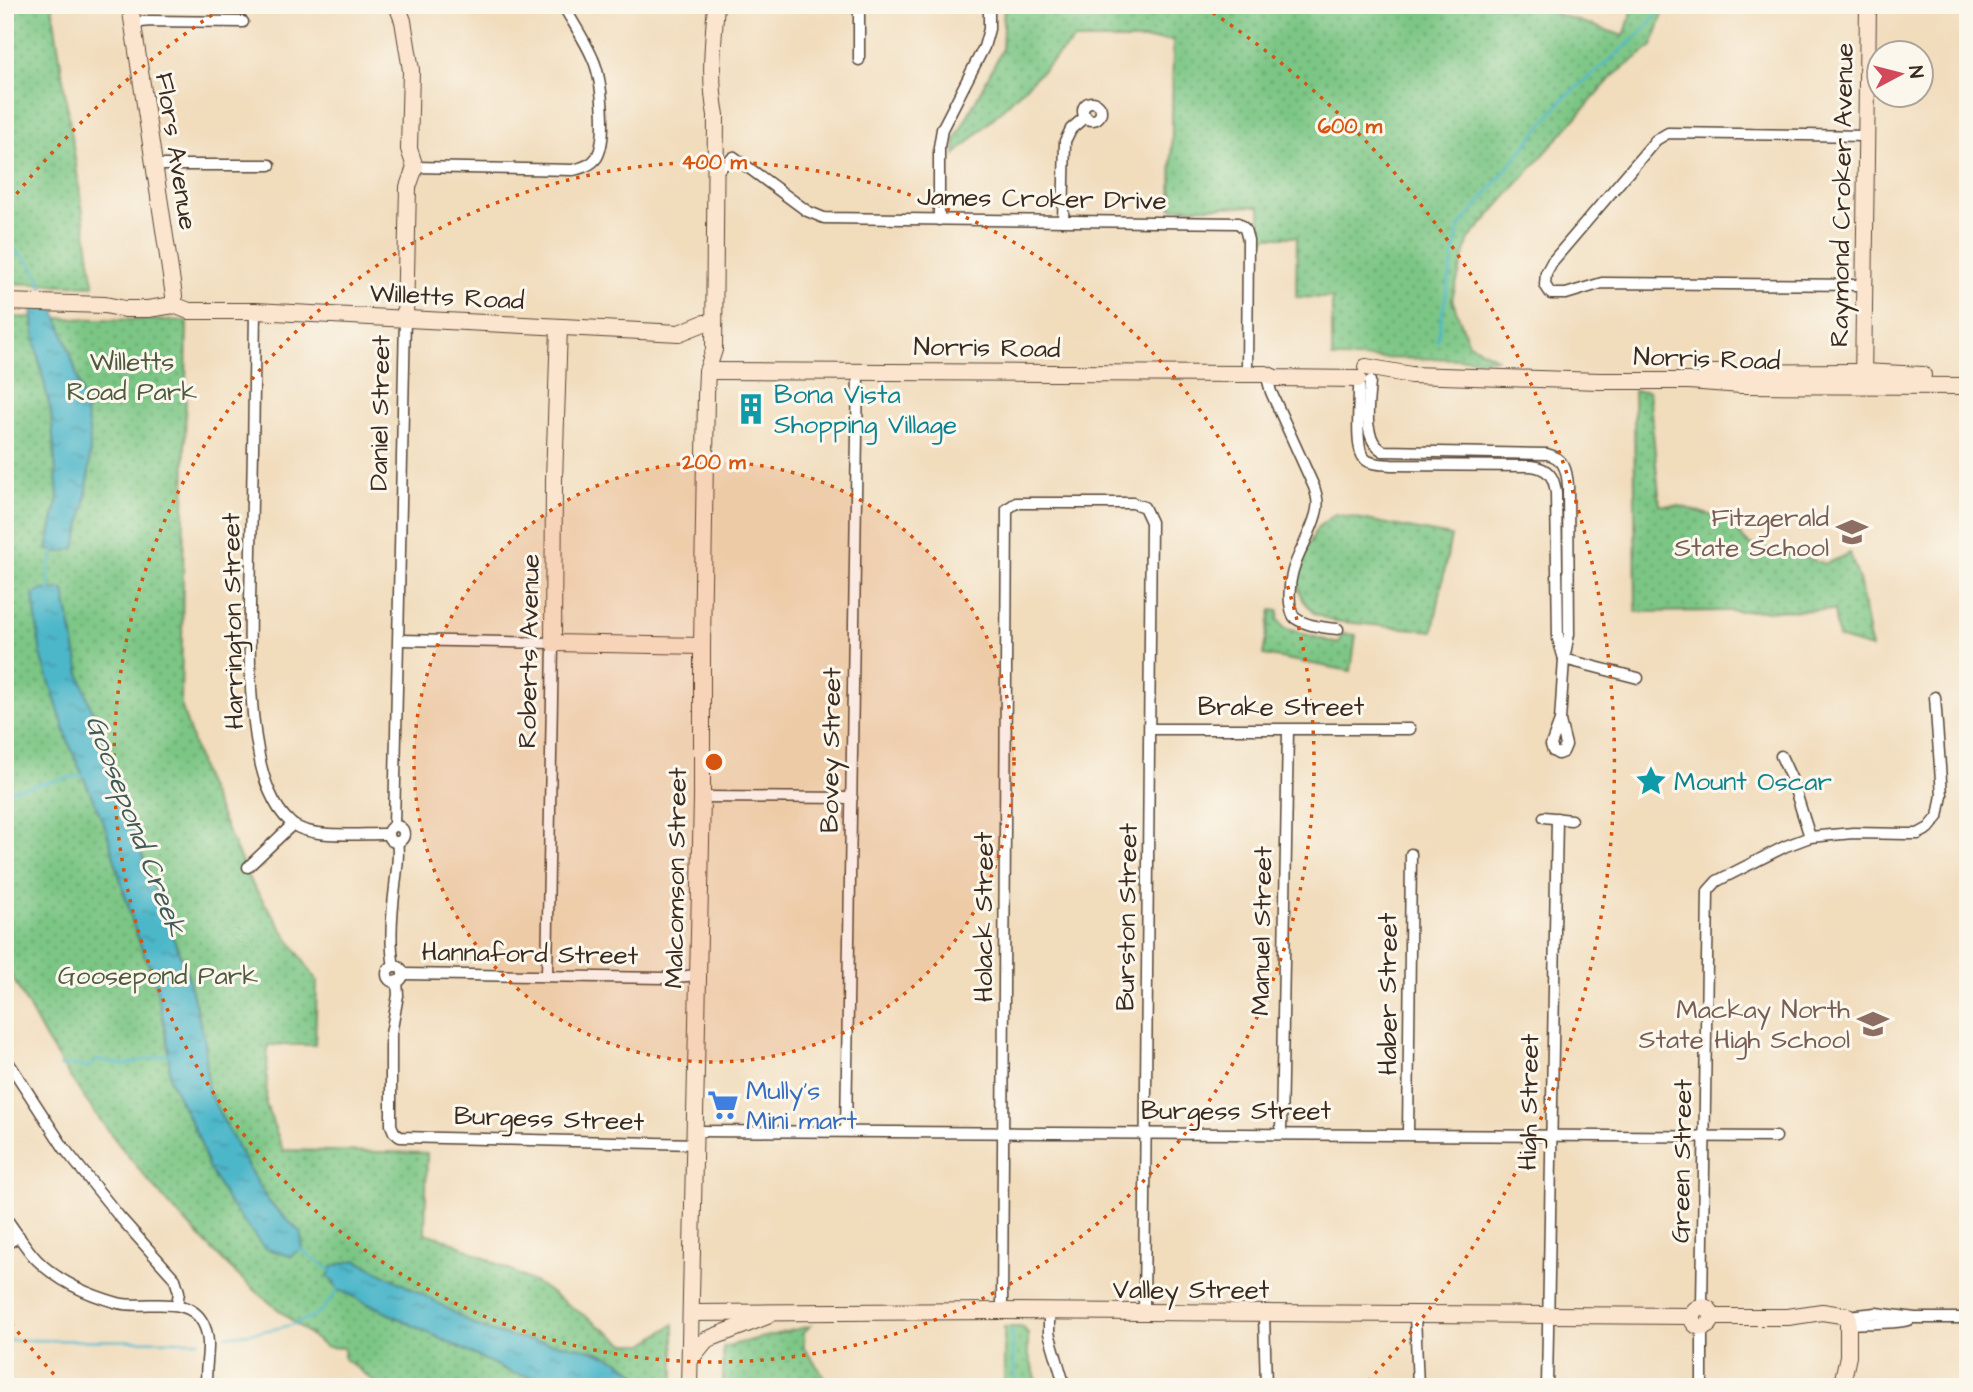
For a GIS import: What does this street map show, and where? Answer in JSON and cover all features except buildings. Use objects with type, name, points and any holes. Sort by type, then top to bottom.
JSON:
[{"type":"street","name":"Flors Avenue","points":[[130,5],[174,300]]},
{"type":"street","name":"Daniel Street","points":[[391,830],[399,640],[408,187],[415,167],[409,149],[411,70],[397,5]]},
{"type":"street","points":[[415,167],[573,170],[592,162],[600,149],[600,81],[593,58],[563,5]]},
{"type":"street","name":"Malcomson Street","points":[[689,1387],[702,797],[707,371],[703,353],[709,117],[716,5]]},
{"type":"street","points":[[859,5],[859,60]]},
{"type":"street","points":[[939,220],[939,147],[942,130],[984,47],[989,29],[989,5]]},
{"type":"street","name":"Raymond Croker Avenue","points":[[1863,379],[1868,5]]},
{"type":"street","points":[[133,23],[243,22]]},
{"type":"street","name":"Malcomson Street","points":[[707,371],[714,351],[716,115],[712,96]]},
{"type":"street","points":[[1063,221],[1065,141],[1072,129],[1086,116]]},
{"type":"street","points":[[1863,285],[1602,283],[1566,294],[1551,294],[1545,285],[1546,273],[1552,262],[1656,140],[1668,133],[1866,136]]},
{"type":"street","name":"James Croker Drive","points":[[716,171],[734,156],[807,211],[824,218],[1232,222],[1243,227],[1248,240],[1247,374]]},
{"type":"street","points":[[154,165],[270,165]]},
{"type":"street","name":"Willetts Road","points":[[5,302],[105,305],[174,300],[212,310],[679,333],[704,323]]},
{"type":"street","name":"Harrington Street","points":[[255,311],[249,635],[253,697],[259,759],[280,812],[292,825]]},
{"type":"street","name":"Roberts Avenue","points":[[547,976],[554,480],[559,327]]},
{"type":"street","name":"Bovey Street","points":[[846,1130],[858,370]]},
{"type":"street","name":"Norris Road","points":[[707,371],[1247,374],[1266,374],[1272,371],[1346,371],[1365,376],[1446,375],[1600,381],[1863,379],[1968,386]]},
{"type":"street","points":[[1266,374],[1269,388],[1318,500],[1315,517],[1294,564],[1290,582],[1291,610],[1294,616],[1304,622],[1338,629]]},
{"type":"street","name":"Norris Road","points":[[1863,379],[1890,375],[1968,376]]},
{"type":"street","points":[[1365,376],[1360,452],[1364,459],[1374,463],[1451,465],[1532,454],[1555,456],[1564,466],[1567,476],[1569,638],[1564,659],[1560,721]]},
{"type":"street","points":[[1365,406],[1370,437],[1373,445],[1380,450],[1451,453],[1500,459],[1546,470],[1554,480],[1558,639],[1564,659]]},
{"type":"street","points":[[1374,463],[1380,450]]},
{"type":"street","points":[[1403,465],[1404,453]]},
{"type":"street","points":[[1451,453],[1451,465]]},
{"type":"street","points":[[1531,466],[1532,454]]},
{"type":"street","points":[[1554,480],[1567,476]]},
{"type":"street","name":"Burston Street","points":[[1006,523],[1007,509],[1016,503],[1133,503],[1144,507],[1151,522],[1144,1313]]},
{"type":"street","points":[[1556,512],[1568,512]]},
{"type":"street","name":"Holack Street","points":[[1002,1311],[1006,523]]},
{"type":"street","points":[[1557,545],[1569,545]]},
{"type":"street","points":[[1557,575],[1569,575]]},
{"type":"street","points":[[399,640],[702,646]]},
{"type":"street","points":[[1564,659],[1638,678]]},
{"type":"street","points":[[1781,756],[1796,791],[1810,837],[1853,833],[1917,834],[1929,828],[1938,817],[1942,795],[1935,697]]},
{"type":"street","name":"Brake Street","points":[[1151,729],[1410,729]]},
{"type":"street","name":"Manuel Street","points":[[1281,1133],[1288,730]]},
{"type":"street","points":[[702,797],[852,798]]},
{"type":"street","points":[[1545,817],[1571,820]]},
{"type":"street","name":"High Street","points":[[1547,1387],[1557,818]]},
{"type":"street","points":[[248,867],[292,825],[317,833],[391,830],[390,839],[397,842],[393,947],[398,974]]},
{"type":"street","name":"Green Street","points":[[1702,1387],[1708,891],[1717,881],[1786,846],[1810,837]]},
{"type":"street","name":"Haber Street","points":[[1408,1134],[1411,854]]},
{"type":"street","name":"Burgess Street","points":[[398,974],[398,995],[391,1034],[391,1125],[400,1137],[696,1138],[846,1130],[1776,1136]]},
{"type":"street","name":"Hannaford Street","points":[[398,974],[664,978],[698,975]]},
{"type":"street","points":[[5,1057],[64,1148],[118,1215],[175,1279],[179,1292],[177,1305]]},
{"type":"street","points":[[5,1081],[17,1074]]},
{"type":"street","points":[[5,1217],[36,1259],[55,1275],[88,1294],[130,1306],[177,1305],[199,1317],[204,1324],[209,1345],[207,1387]]},
{"type":"street","points":[[5,1245],[19,1236]]},
{"type":"street","name":"Valley Street","points":[[691,1313],[1002,1311],[1788,1317],[1822,1312],[1843,1320],[1886,1324],[1915,1318],[1968,1318]]},
{"type":"street","points":[[690,1360],[706,1340],[779,1312]]},
{"type":"street","points":[[1049,1312],[1049,1333],[1065,1387]]},
{"type":"street","points":[[1264,1314],[1266,1387]]},
{"type":"street","points":[[1415,1315],[1418,1387]]},
{"type":"street","points":[[1843,1320],[1848,1356],[1843,1383]]},
{"type":"green space","points":[[5,5],[52,5],[94,286],[5,283]]},
{"type":"green space","points":[[1004,5],[1530,5],[1624,36],[1634,5],[1666,5],[1652,46],[1613,76],[1469,239],[1452,299],[1469,344],[1498,359],[1332,358],[1332,298],[1296,297],[1297,237],[1267,237],[1260,243],[1260,206],[1171,208],[1173,40],[1074,40],[955,155],[955,140],[1002,50]]},
{"type":"green space","name":"Goosepond Park","points":[[5,317],[187,321],[181,704],[204,778],[250,881],[317,981],[315,1045],[268,1045],[266,1104],[283,1150],[427,1153],[425,1233],[448,1240],[538,1284],[626,1344],[644,1344],[674,1324],[674,1387],[381,1387],[344,1358],[344,1348],[325,1347],[230,1268],[155,1188],[108,1130],[65,1070],[5,964]]},
{"type":"green space","points":[[1634,391],[1649,391],[1660,505],[1680,506],[1726,520],[1749,544],[1766,549],[1792,553],[1826,564],[1850,553],[1860,584],[1871,648],[1838,638],[1834,610],[1636,612]]},
{"type":"green space","points":[[1335,514],[1451,536],[1433,631],[1333,621],[1315,614],[1303,600],[1297,582],[1300,563],[1317,528]]},
{"type":"green space","points":[[1271,610],[1279,611],[1278,619],[1284,628],[1338,644],[1342,634],[1356,635],[1351,671],[1263,655]]},
{"type":"green space","points":[[810,1326],[804,1332],[804,1348],[832,1387],[723,1387],[723,1347]]},
{"type":"green space","points":[[1004,1327],[1022,1327],[1028,1333],[1028,1353],[1039,1387],[1004,1387]]},
{"type":"water","points":[[32,308],[54,308],[77,375],[89,430],[89,471],[81,523],[75,548],[62,552],[47,550],[58,497],[51,413],[35,342]]},
{"type":"water","points":[[41,590],[64,590],[80,674],[106,755],[162,911],[186,969],[205,1042],[208,1091],[269,1202],[301,1233],[302,1249],[290,1256],[264,1248],[229,1203],[208,1167],[200,1141],[170,1080],[168,1045],[155,981],[136,934],[106,829],[69,744],[41,655],[33,595]]},
{"type":"water","points":[[356,1260],[475,1325],[498,1334],[567,1345],[610,1357],[630,1369],[649,1387],[574,1387],[567,1379],[544,1379],[512,1373],[339,1290],[328,1276],[333,1266]]},
{"type":"waterway","points":[[1437,341],[1459,228],[1564,98],[1639,35],[1665,5]]},
{"type":"waterway","name":"Goosepond Creek","points":[[5,244],[32,266],[45,297]]},
{"type":"waterway","name":"Goosepond Creek","points":[[50,592],[48,572],[55,551]]},
{"type":"waterway","points":[[5,791],[84,775]]},
{"type":"waterway","points":[[60,1067],[72,1064],[86,1068],[99,1060],[124,1065],[171,1054]]},
{"type":"waterway","name":"Goosepond Creek","points":[[299,1248],[333,1272]]},
{"type":"waterway","points":[[225,1336],[272,1330],[307,1319],[323,1309],[339,1288]]},
{"type":"waterway","points":[[1012,1330],[1015,1387]]},
{"type":"waterway","points":[[5,1340],[199,1341]]},
{"type":"place","name":"Bona Vista Shopping Village","points":[[751,409]]},
{"type":"place","name":"Fitzgerald State School","points":[[1852,532]]},
{"type":"place","name":"Mount Oscar","points":[[1651,781]]},
{"type":"place","name":"Mackay North State High School","points":[[1873,1024]]},
{"type":"place","name":"Mully's Mini mart","points":[[723,1105]]},
{"type":"park label","name":"Willetts Road Park","points":[[132,376]]}]
